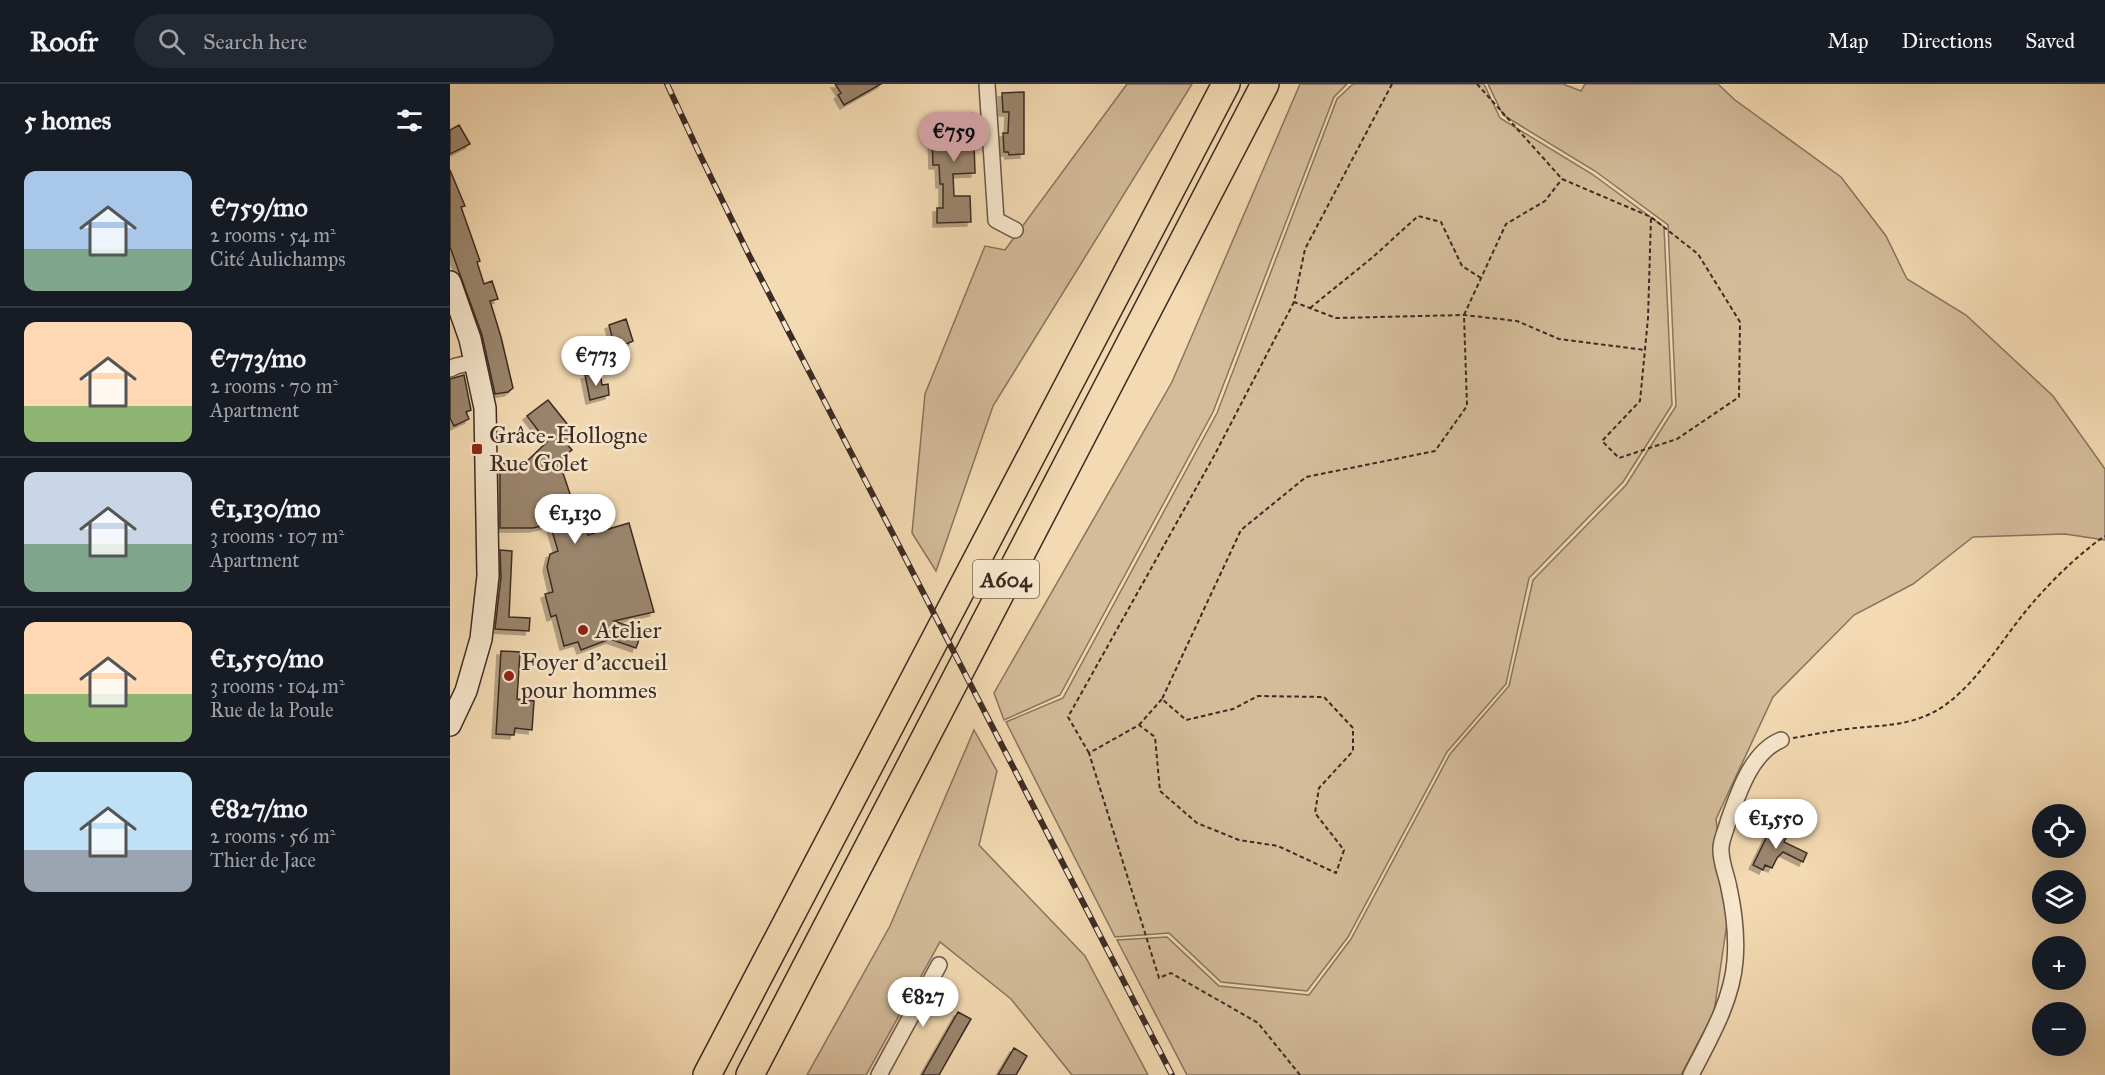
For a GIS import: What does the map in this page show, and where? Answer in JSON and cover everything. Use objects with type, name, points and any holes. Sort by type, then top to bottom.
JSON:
[{"type":"highway","name":"A604","points":[[707,1075],[1226,84]]},
{"type":"highway","name":"A604","points":[[750,1075],[1265,84]]},
{"type":"street","points":[[987,84],[996,220],[1015,230]]},
{"type":"street","points":[[450,282],[470,339],[485,408],[488,576],[481,639],[466,691],[450,725]]},
{"type":"street","points":[[450,369],[474,362]]},
{"type":"street","points":[[1691,1075],[1730,990],[1735,961],[1732,901],[1721,848],[1725,832],[1743,784],[1764,751],[1781,740]]},
{"type":"street","points":[[879,1075],[939,966]]},
{"type":"path","points":[[1300,1075],[1258,1023],[1171,973],[1159,978],[1089,753],[1068,717],[1214,456],[1294,302],[1305,249],[1392,84]]},
{"type":"path","points":[[1478,84],[1562,179],[1651,217],[1698,254],[1740,322],[1739,397],[1677,439],[1619,458],[1602,441],[1640,401],[1648,318],[1651,217]]},
{"type":"path","points":[[1089,753],[1139,725],[1162,699],[1241,530],[1306,477],[1435,451],[1467,406],[1464,315],[1506,224],[1545,201],[1562,179]]},
{"type":"path","points":[[1311,308],[1419,216],[1441,222],[1462,266],[1481,279]]},
{"type":"path","points":[[1294,302],[1336,318],[1464,315],[1517,321],[1559,339],[1645,350]]},
{"type":"path","points":[[1781,740],[1845,729],[1900,724],[1945,705],[1970,683],[2027,610],[2074,561],[2105,536]]},
{"type":"path","points":[[1139,725],[1155,737],[1160,791],[1197,823],[1239,840],[1278,846],[1335,873],[1344,850],[1315,813],[1319,788],[1353,751],[1353,728],[1324,697],[1258,696],[1233,709],[1186,720],[1162,699]]},
{"type":"shaded area","points":[[1127,84],[1192,84],[993,406],[936,571],[912,533],[925,394],[985,246],[1005,250]]},
{"type":"shaded area","points":[[1300,84],[1347,84],[1334,97],[1213,412],[1060,695],[1004,720],[994,693],[1172,382]]},
{"type":"shaded area","points":[[1353,84],[1484,84],[1500,118],[1592,174],[1664,227],[1672,405],[1623,482],[1529,578],[1506,684],[1447,752],[1348,937],[1307,991],[1221,982],[1169,933],[1115,937],[1006,722],[1063,698],[1217,413],[1337,99]]},
{"type":"shaded area","points":[[1488,84],[1563,84],[1581,91],[1585,84],[1718,84],[1735,100],[1841,177],[1886,236],[1907,279],[1966,315],[2053,396],[2105,469],[2105,540],[2065,534],[1973,537],[1913,584],[1854,615],[1773,697],[1716,819],[1728,916],[1714,1012],[1681,1075],[1187,1075],[1117,940],[1167,937],[1219,986],[1309,995],[1351,939],[1450,754],[1509,686],[1533,580],[1626,485],[1676,406],[1668,225],[1595,171],[1503,115]]},
{"type":"shaded area","points":[[974,730],[997,771],[979,845],[1085,956],[1148,1075],[1072,1075],[1011,999],[940,942],[866,1075],[807,1075],[890,926]]},
{"type":"building","points":[[835,84],[881,84],[844,105],[838,95],[841,93]]},
{"type":"building","points":[[1024,92],[1024,154],[1009,155],[1008,152],[1004,152],[1003,133],[1008,133],[1009,112],[1003,112],[1002,93]]},
{"type":"building","points":[[973,113],[975,173],[953,174],[954,196],[970,196],[971,222],[937,223],[937,208],[943,208],[943,184],[940,184],[939,165],[933,165],[932,137],[937,137],[936,116]]},
{"type":"building","points":[[459,125],[470,144],[450,154],[450,130]]},
{"type":"building","points":[[450,170],[465,206],[461,207],[480,261],[477,262],[484,284],[492,281],[498,299],[490,301],[513,388],[508,392],[495,394],[482,335],[450,247]]},
{"type":"building","points":[[626,319],[633,341],[615,349],[609,325]]},
{"type":"building","points":[[600,373],[602,385],[608,384],[609,395],[590,400],[585,375]]},
{"type":"building","points":[[464,375],[471,410],[466,412],[469,419],[454,426],[450,418],[450,379]]},
{"type":"building","points":[[548,400],[576,435],[566,443],[572,450],[558,461],[567,470],[563,473],[571,497],[577,497],[588,535],[629,523],[654,612],[614,621],[642,631],[636,648],[610,639],[581,650],[578,642],[564,646],[556,615],[551,617],[545,594],[553,592],[547,567],[550,554],[558,551],[550,524],[533,528],[500,528],[500,463],[525,463],[547,442],[527,416]]},
{"type":"building","points":[[500,550],[512,551],[509,617],[530,618],[529,631],[495,629],[501,577]]},
{"type":"building","name":"Foyer d'accueil pour hommes","points":[[501,651],[520,652],[517,699],[534,701],[532,730],[515,728],[514,735],[496,734]]},
{"type":"building","points":[[1772,826],[1788,834],[1784,842],[1807,853],[1803,862],[1783,852],[1772,868],[1765,865],[1763,870],[1753,865]]},
{"type":"building","points":[[958,1012],[971,1019],[939,1075],[922,1075]]},
{"type":"building","points":[[1014,1048],[1027,1056],[1016,1075],[998,1075]]},
{"type":"railway","points":[[667,84],[750,257],[1172,1075]]},
{"type":"place","name":"Grâce-Hollogne Rue Golet","points":[[477,449]]},
{"type":"place","name":"Atelier","points":[[583,630]]},
{"type":"place","name":"Foyer d'accueil pour hommes","points":[[509,676]]}]
